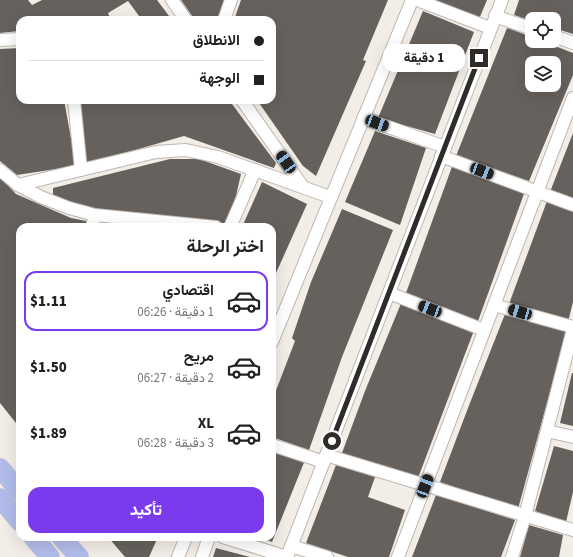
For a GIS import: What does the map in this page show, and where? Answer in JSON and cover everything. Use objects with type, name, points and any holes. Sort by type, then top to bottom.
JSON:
[{"type":"main road","points":[[0,468],[16,487]]},
{"type":"main road","points":[[0,498],[16,517]]},
{"type":"main road","points":[[36,541],[50,557]]},
{"type":"main road","points":[[65,541],[79,557]]},
{"type":"street","points":[[172,0],[183,16]]},
{"type":"street","points":[[225,16],[231,0]]},
{"type":"street","points":[[276,332],[330,197],[412,0]]},
{"type":"street","points":[[417,0],[490,28]]},
{"type":"street","points":[[288,553],[502,0]]},
{"type":"street","points":[[495,16],[525,27]]},
{"type":"street","points":[[0,40],[16,39]]},
{"type":"street","points":[[561,39],[573,43]]},
{"type":"street","points":[[398,557],[573,98]]},
{"type":"street","points":[[74,104],[81,170]]},
{"type":"street","points":[[245,104],[304,187]]},
{"type":"street","points":[[363,118],[537,192],[573,205]]},
{"type":"street","points":[[18,185],[156,152],[186,150],[218,157],[330,197]]},
{"type":"street","points":[[0,170],[18,185],[41,197],[69,208],[95,215],[176,223]]},
{"type":"street","points":[[232,223],[255,170]]},
{"type":"street","points":[[93,223],[95,215]]},
{"type":"street","points":[[389,292],[484,330]]},
{"type":"street","points":[[494,304],[573,328],[525,516],[512,557]]},
{"type":"street","points":[[547,431],[573,437]]},
{"type":"street","points":[[276,446],[425,486],[573,530]]},
{"type":"street","points":[[178,557],[184,541]]},
{"type":"street","points":[[202,557],[207,541]]},
{"type":"street","points":[[239,541],[288,553],[327,557]]},
{"type":"building","points":[[0,0],[28,0],[32,5],[42,0],[157,0],[169,16],[139,16],[128,1],[108,13],[109,16],[16,16],[16,31],[0,33]]},
{"type":"building","points":[[181,0],[225,0],[219,16],[192,16]]},
{"type":"building","points":[[241,0],[388,0],[363,60],[366,61],[316,176],[303,166],[260,104],[276,104],[276,16],[235,16]]},
{"type":"building","points":[[432,0],[487,0],[479,19]]},
{"type":"building","points":[[519,0],[573,0],[573,34],[561,30],[561,12],[525,12],[525,19],[514,15]]},
{"type":"building","points":[[423,11],[474,32],[435,134],[378,118]]},
{"type":"building","points":[[507,28],[525,34],[525,48],[560,48],[573,53],[573,75],[529,181],[456,156]]},
{"type":"building","points":[[16,48],[16,104],[65,104],[76,166],[17,175],[0,161],[0,49]]},
{"type":"building","points":[[80,104],[232,104],[276,163],[274,168],[184,136],[86,164]]},
{"type":"building","points":[[375,131],[426,148],[400,225],[345,202]]},
{"type":"building","points":[[573,133],[573,200],[550,192]]},
{"type":"building","points":[[170,159],[199,159],[241,174],[236,196],[226,223],[92,210],[53,197],[53,188]]},
{"type":"building","points":[[453,164],[525,191],[477,324],[406,293]]},
{"type":"building","points":[[0,177],[16,194],[71,218],[86,221],[86,223],[16,223],[16,423],[0,403]]},
{"type":"building","points":[[262,182],[307,204],[276,273],[276,223],[244,223]]},
{"type":"building","points":[[547,201],[573,211],[573,302],[568,322],[509,304]]},
{"type":"building","points":[[342,209],[393,230],[342,357],[309,450],[276,438],[276,391],[295,341],[292,338],[311,282]]},
{"type":"building","points":[[402,301],[473,333],[418,478],[342,453],[365,391]]},
{"type":"building","points":[[505,314],[567,330],[518,509],[440,482]]},
{"type":"building","points":[[573,373],[573,426],[560,423]]},
{"type":"building","points":[[554,446],[573,451],[573,492],[566,522],[535,511]]},
{"type":"building","points":[[276,451],[305,460],[276,532]]},
{"type":"building","points":[[336,465],[375,477],[368,497],[405,510],[389,557],[348,557],[306,543]]},
{"type":"building","points":[[436,495],[515,520],[501,557],[412,557]]},
{"type":"building","points":[[529,525],[563,535],[559,557],[520,557]]},
{"type":"building","points":[[111,541],[156,541],[149,557],[125,557]]},
{"type":"building","points":[[216,548],[250,557],[213,557]]},
{"type":"route","points":[[332,441],[479,58]]}]
